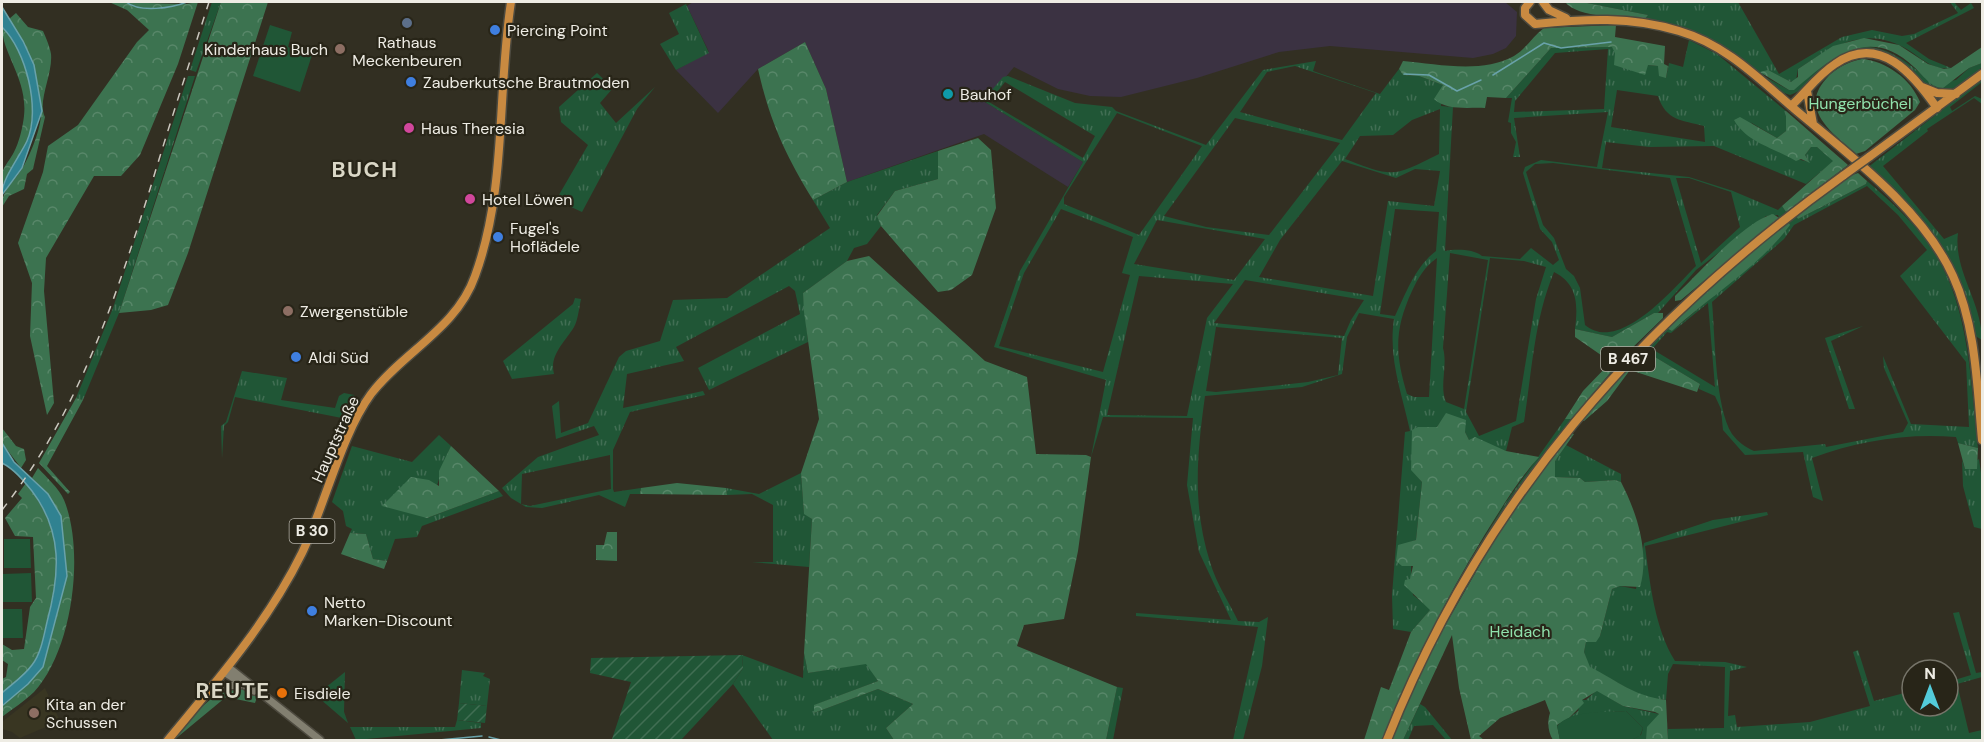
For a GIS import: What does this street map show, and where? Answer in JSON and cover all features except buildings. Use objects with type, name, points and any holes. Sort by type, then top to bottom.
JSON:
[{"type":"main road","name":"Hauptstraße","points":[[168,741],[226,670],[276,600],[303,552],[351,432],[370,395],[448,320],[472,285],[484,245],[494,189],[505,41],[511,2]]},
{"type":"main road","points":[[1518,2],[1532,23],[1569,20],[1627,20],[1693,36],[1734,58],[1813,124],[1904,207],[1925,231],[1949,268],[1968,324],[1983,440]]},
{"type":"main road","points":[[1525,12],[1530,2]]},
{"type":"main road","points":[[1543,2],[1549,10],[1569,20]]},
{"type":"main road","points":[[1545,21],[1549,10]]},
{"type":"main road","points":[[1791,106],[1834,65],[1852,56],[1864,54],[1883,56],[1906,69],[1937,108]]},
{"type":"main road","name":"B 467","points":[[1387,741],[1403,699],[1461,587],[1534,473],[1624,364],[1679,308],[1737,256],[1983,74]]},
{"type":"main road","points":[[1922,87],[1937,93],[1956,94]]},
{"type":"main road","points":[[1807,91],[1813,124]]},
{"type":"street","points":[[226,670],[240,685],[259,693]]},
{"type":"street","points":[[226,670],[320,741]]},
{"type":"street","points":[[204,696],[226,686],[240,685]]},
{"type":"shaded area","points":[[693,2],[1505,2],[1517,12],[1516,36],[1506,48],[1493,54],[1473,58],[1330,46],[1279,52],[1197,78],[1121,97],[1090,96],[1058,89],[1014,67],[985,102],[1083,162],[1068,187],[984,134],[847,182],[826,89],[805,42],[758,69],[718,113],[676,70],[709,52],[687,6]]},
{"type":"shaded area","name":"Kita an der Schussen","points":[[45,688],[60,721],[20,738],[2,729],[2,722]]},
{"type":"green space","points":[[109,2],[186,4],[198,2],[178,64],[140,155],[121,176],[94,176],[46,258],[44,291],[54,403],[47,415],[30,336],[32,283],[18,243],[43,172],[48,146],[78,125],[137,42],[149,30],[127,10]]},
{"type":"green space","points":[[212,2],[221,2],[196,72],[190,70]]},
{"type":"green space","points":[[221,2],[268,2],[188,253],[168,305],[151,310],[119,313]]},
{"type":"green space","points":[[1565,2],[1582,2],[1648,15],[1645,19],[1602,16],[1580,11]]},
{"type":"green space","points":[[1582,2],[1738,2],[1779,74],[1842,37],[1872,30],[1902,36],[1914,34],[1958,13],[1950,2],[1954,2],[1961,10],[1971,3],[1974,8],[1906,43],[1929,59],[1951,68],[1931,65],[1897,44],[1882,39],[1867,38],[1853,40],[1826,52],[1798,69],[1796,80],[1791,82],[1773,73],[1762,75],[1789,90],[1841,53],[1855,48],[1869,47],[1895,55],[1932,84],[1956,80],[1969,68],[1982,63],[1982,67],[1957,86],[1940,91],[1926,85],[1895,57],[1886,53],[1854,52],[1836,59],[1806,85],[1790,95],[1772,85],[1734,53],[1710,39],[1672,25],[1645,19],[1648,15]]},
{"type":"green space","points":[[686,4],[709,53],[676,70],[660,44],[679,34],[669,13]]},
{"type":"green space","points":[[16,13],[28,27],[43,31],[48,42],[51,62],[43,104],[45,117],[33,169],[27,174],[24,189],[9,196],[2,207],[6,190],[23,167],[32,147],[41,117],[35,76],[9,19]]},
{"type":"green space","points":[[270,25],[292,32],[288,47],[312,55],[300,92],[253,76]]},
{"type":"green space","points":[[1616,25],[1615,37],[1665,46],[1664,64],[1668,66],[1666,78],[1659,76],[1658,66],[1648,65],[1645,75],[1614,65],[1615,53],[1612,47],[1551,48],[1506,98],[1487,97],[1485,108],[1465,108],[1439,103],[1434,99],[1443,85],[1419,76],[1403,75],[1399,69],[1403,61],[1459,66],[1488,65],[1514,56],[1544,28]]},
{"type":"green space","points":[[2,27],[11,37],[24,63],[29,78],[32,108],[27,142],[2,185],[3,170],[16,148],[20,134],[24,103],[19,79],[6,47]]},
{"type":"green space","points":[[1864,38],[1899,45],[1928,64],[1944,69],[1951,68],[1982,47],[1982,63],[1969,68],[1943,88],[1931,83],[1897,54],[1881,48],[1866,47],[1851,50],[1836,57],[1794,90],[1789,90],[1760,72],[1768,70],[1791,82],[1798,77],[1798,69],[1833,46]]},
{"type":"green space","points":[[1689,40],[1717,54],[1786,111],[1786,131],[1777,138],[1750,122],[1792,158],[1809,162],[1805,155],[1811,147],[1817,147],[1834,161],[1806,184],[1714,146],[1649,147],[1606,142],[1602,168],[1689,177],[1733,191],[1778,210],[1782,206],[1786,212],[1779,218],[1778,215],[1766,216],[1696,270],[1658,313],[1654,313],[1612,337],[1575,329],[1575,296],[1568,283],[1554,272],[1538,327],[1524,422],[1512,427],[1506,451],[1469,440],[1465,432],[1440,423],[1437,427],[1418,427],[1412,470],[1422,482],[1416,540],[1410,542],[1412,582],[1413,595],[1431,609],[1411,632],[1393,629],[1392,595],[1405,432],[1410,431],[1394,362],[1394,319],[1359,313],[1347,337],[1342,374],[1302,387],[1205,396],[1198,459],[1198,500],[1204,541],[1219,585],[1238,621],[1259,622],[1268,617],[1262,666],[1243,740],[1233,740],[1258,627],[1136,616],[1136,613],[1231,620],[1199,552],[1187,485],[1193,418],[1103,417],[1091,457],[1106,380],[994,347],[1020,271],[1083,162],[985,102],[985,98],[1003,77],[1008,76],[1075,103],[1112,107],[1116,111],[1206,145],[1263,70],[1316,61],[1313,71],[1380,94],[1399,69],[1403,75],[1419,76],[1443,85],[1441,106],[1453,107],[1445,251],[1464,250],[1482,256],[1520,259],[1531,248],[1553,265],[1559,260],[1552,242],[1540,229],[1523,173],[1525,167],[1541,160],[1597,167],[1608,112],[1514,118],[1520,157],[1513,157],[1516,142],[1511,133],[1511,123],[1508,122],[1512,98],[1506,98],[1551,48],[1612,47],[1648,65],[1658,66],[1666,78],[1669,63],[1683,67]],"holes":[[[1608,49],[1604,109],[1514,112],[1515,101],[1555,53]],[[1295,66],[1376,93],[1342,140],[1240,112],[1267,72]],[[1005,82],[1095,136],[1083,158],[989,102]],[[1617,90],[1658,96],[1670,115],[1704,126],[1705,142],[1611,127]],[[1440,109],[1439,154],[1402,171],[1393,172],[1384,172],[1345,159],[1360,136],[1393,135],[1412,120]],[[1117,113],[1202,146],[1139,235],[1064,204],[1064,197]],[[1235,118],[1340,143],[1269,235],[1206,227],[1164,216]],[[1342,161],[1396,178],[1415,169],[1440,171],[1434,206],[1388,201],[1373,296],[1259,277],[1280,240]],[[1553,163],[1670,178],[1696,266],[1645,315],[1613,331],[1599,332],[1585,325],[1580,288],[1574,276],[1566,269],[1554,238],[1543,225],[1526,172],[1535,164]],[[1676,178],[1689,178],[1731,192],[1740,227],[1701,263]],[[1061,209],[1133,237],[1122,273],[1130,275],[1103,372],[999,346],[1024,273]],[[1395,209],[1439,212],[1436,251],[1422,265],[1395,316],[1380,314]],[[1157,220],[1265,239],[1234,280],[1134,264]],[[1450,253],[1488,260],[1464,409],[1446,402],[1443,389],[1443,348]],[[1437,258],[1429,397],[1414,397],[1407,394],[1400,367],[1399,330],[1406,305],[1425,269]],[[1490,258],[1524,261],[1546,267],[1536,299],[1516,421],[1479,436],[1466,412]],[[1139,276],[1233,284],[1207,318],[1187,416],[1107,415]],[[1245,280],[1364,300],[1344,336],[1214,323]],[[1216,327],[1342,338],[1338,375],[1308,382],[1216,392],[1206,391]]]},
{"type":"green space","points":[[805,42],[826,89],[847,182],[813,200],[794,168],[780,137],[758,69]]},
{"type":"green space","name":"Hungerbüchel","points":[[1862,59],[1889,67],[1911,86],[1920,102],[1915,110],[1865,151],[1856,154],[1822,121],[1817,111],[1816,101],[1818,90],[1833,72]]},
{"type":"green space","points":[[597,73],[613,88],[600,103],[616,123],[655,87],[637,109],[582,212],[556,200],[588,145],[561,122],[559,107]]},
{"type":"green space","points":[[188,76],[195,76],[119,313],[83,400],[76,398],[113,308]]},
{"type":"green space","points":[[1982,79],[1982,82],[1950,107],[1952,111],[1975,96],[1982,99],[1982,104],[1974,98],[1927,129],[1928,131],[1883,166],[1944,239],[1958,233],[1960,260],[1978,312],[1982,340],[1974,335],[1949,262],[1867,168]]},
{"type":"green space","points":[[1786,111],[1848,165],[1786,212],[1782,206],[1833,161],[1817,147],[1811,147],[1805,155],[1810,163],[1801,159],[1796,161],[1754,140],[1734,120],[1740,117],[1777,138],[1786,131]]},
{"type":"green space","points":[[978,138],[991,150],[996,208],[972,275],[951,290],[938,292],[881,226],[877,216],[895,191],[938,179],[938,151]]},
{"type":"green space","points":[[938,151],[938,179],[895,191],[877,215],[881,226],[867,244],[854,248],[847,261],[803,293],[808,342],[709,390],[698,368],[800,314],[795,291],[789,286],[676,347],[684,361],[627,374],[623,408],[703,391],[705,395],[630,412],[613,450],[613,489],[614,492],[641,488],[640,494],[630,494],[625,507],[599,495],[542,508],[526,507],[521,504],[511,498],[502,488],[538,457],[599,435],[594,426],[556,439],[552,406],[559,401],[561,433],[588,423],[619,357],[626,351],[660,341],[673,300],[727,298],[830,228],[813,200],[847,182]],"holes":[[[610,455],[611,489],[530,506],[521,504],[522,474]]]},
{"type":"green space","points":[[1858,173],[1867,181],[1866,184],[1798,219],[1796,216],[1849,176]]},
{"type":"green space","points":[[1867,181],[1898,209],[1926,240],[1941,263],[1952,288],[1966,340],[1978,448],[1958,443],[1956,437],[1919,436],[1865,443],[1829,452],[1812,458],[1823,501],[1813,497],[1803,452],[1745,455],[1723,430],[1721,409],[1715,396],[1699,389],[1700,384],[1645,351],[1641,352],[1664,327],[1672,331],[1771,247],[1796,216],[1798,219],[1866,184]],"holes":[[[1867,186],[1898,215],[1927,250],[1900,276],[1966,362],[1969,427],[1911,424],[1883,356],[1884,368],[1908,423],[1903,432],[1826,447],[1825,444],[1754,451],[1732,434],[1726,422],[1719,389],[1712,302],[1784,239],[1794,225]],[[1708,303],[1715,387],[1652,349],[1667,332],[1671,333]]]},
{"type":"green space","points":[[1773,214],[1779,218],[1681,300],[1675,301],[1675,296],[1735,237]]},
{"type":"green space","points":[[1788,221],[1790,225],[1778,240],[1749,268],[1672,331],[1664,327],[1704,290]]},
{"type":"green space","points":[[869,256],[985,361],[1027,377],[1036,454],[1091,457],[1078,551],[1064,619],[1024,625],[1017,646],[1117,687],[1106,740],[894,740],[886,728],[913,704],[878,689],[814,713],[814,705],[878,681],[866,664],[808,673],[804,653],[812,519],[804,514],[801,473],[819,419],[803,293],[847,261]]},
{"type":"green space","points":[[575,298],[581,299],[576,321],[556,355],[554,374],[512,379],[503,361],[573,304]]},
{"type":"green space","points":[[1654,313],[1663,313],[1663,318],[1628,352],[1571,419],[1565,419],[1583,391],[1611,362],[1575,337],[1575,329],[1612,337]]},
{"type":"green space","points":[[1863,326],[1831,341],[1855,409],[1849,409],[1825,338]]},
{"type":"green space","points":[[1645,351],[1700,384],[1697,392],[1630,370],[1607,401],[1584,421],[1578,421],[1641,352]]},
{"type":"green space","points":[[242,371],[287,378],[281,400],[335,408],[339,396],[344,393],[354,395],[356,399],[347,419],[235,397],[228,422],[224,426],[222,458],[221,426],[226,422]]},
{"type":"green space","points":[[76,398],[83,400],[47,466],[70,492],[68,494],[39,463]]},
{"type":"green space","name":"Heidach","points":[[1446,413],[1466,420],[1465,432],[1469,440],[1475,437],[1506,451],[1539,457],[1503,505],[1455,585],[1405,687],[1384,740],[1364,740],[1381,687],[1389,690],[1411,632],[1430,610],[1404,585],[1405,580],[1410,579],[1413,566],[1402,566],[1396,561],[1398,545],[1416,540],[1422,482],[1411,470],[1412,430],[1418,427],[1437,427]]},
{"type":"green space","points":[[1565,419],[1571,419],[1511,497],[1461,575],[1506,502]]},
{"type":"green space","points":[[2,428],[16,446],[24,449],[26,460],[21,468],[2,443]]},
{"type":"green space","name":"Heidach","points":[[1570,433],[1574,434],[1555,461],[1555,477],[1580,478],[1585,482],[1615,480],[1621,482],[1637,520],[1643,547],[1643,574],[1640,587],[1620,586],[1612,589],[1600,636],[1596,642],[1586,642],[1584,652],[1590,667],[1634,691],[1666,700],[1668,740],[1646,740],[1647,727],[1659,714],[1623,706],[1597,691],[1582,700],[1584,703],[1569,718],[1557,725],[1560,740],[1553,740],[1550,734],[1548,723],[1550,713],[1545,700],[1500,718],[1479,736],[1484,740],[1471,740],[1459,688],[1452,635],[1403,740],[1390,740],[1427,657],[1500,530]]},
{"type":"green space","points":[[439,435],[451,446],[427,518],[499,491],[503,496],[422,526],[417,537],[395,539],[387,561],[373,559],[366,534],[350,533],[352,529],[346,526],[343,511],[332,502],[352,446],[412,462]]},
{"type":"green space","points":[[1958,443],[1978,448],[1977,469],[1965,469]]},
{"type":"green space","points":[[1566,445],[1621,474],[1621,482],[1615,480],[1585,482],[1580,478],[1555,477],[1555,461]]},
{"type":"green space","points":[[451,446],[499,491],[427,518],[382,506],[411,477],[429,480],[439,486],[439,471]]},
{"type":"green space","points":[[1979,459],[1982,480],[1982,529],[1974,527],[1963,486],[1962,460],[1965,469]]},
{"type":"green space","points":[[38,468],[62,496],[70,521],[74,546],[72,599],[58,651],[47,674],[34,692],[2,717],[2,706],[28,684],[67,576],[48,494],[32,478]]},
{"type":"green space","points":[[801,473],[804,513],[812,519],[809,567],[752,562],[773,562],[773,505],[752,494],[727,495],[726,488],[759,494]]},
{"type":"green space","points":[[26,483],[47,517],[52,533],[56,549],[55,582],[38,655],[25,673],[2,693],[2,679],[6,677],[8,664],[2,660],[2,644],[12,650],[24,649],[30,607],[36,598],[33,537],[15,536],[5,518],[22,498],[18,494]]},
{"type":"green space","points":[[677,483],[726,488],[727,495],[640,494],[641,488]]},
{"type":"green space","points":[[1767,512],[1768,515],[1645,546],[1658,621],[1675,661],[1725,662],[1747,667],[1730,671],[1728,716],[1735,715],[1737,727],[1810,722],[1870,706],[1853,652],[1858,650],[1874,701],[1900,694],[1900,718],[1960,718],[1960,696],[1969,733],[1982,730],[1982,740],[1668,740],[1668,729],[1724,728],[1725,667],[1673,664],[1668,674],[1666,700],[1643,697],[1589,667],[1584,652],[1586,642],[1600,636],[1612,589],[1620,586],[1636,589],[1644,543],[1713,520]]},
{"type":"green space","points":[[607,532],[617,532],[617,561],[596,560],[596,545],[604,545]]},
{"type":"green space","points":[[350,533],[366,534],[373,559],[387,561],[384,569],[341,554]]},
{"type":"green space","points":[[4,539],[30,539],[31,568],[4,568]]},
{"type":"green space","points":[[31,573],[32,602],[3,602],[3,574]]},
{"type":"green space","points":[[2,609],[22,609],[23,638],[2,638]]},
{"type":"green space","points":[[1959,612],[1976,673],[1982,672],[1982,677],[1960,683],[1960,678],[1971,675],[1953,613]]},
{"type":"green space","points":[[804,653],[808,673],[867,663],[878,681],[815,705],[814,713],[878,689],[913,704],[886,728],[894,740],[773,740],[733,684],[743,668],[742,655],[803,678]]},
{"type":"green space","points":[[742,655],[743,668],[733,684],[681,740],[612,739],[631,682],[590,673],[591,658]]},
{"type":"green space","points":[[462,670],[485,673],[483,676],[490,679],[487,706],[459,703]]},
{"type":"green space","points":[[345,672],[344,712],[348,723],[319,698],[320,692]]},
{"type":"green space","points":[[1117,687],[1123,688],[1113,740],[1106,740]]},
{"type":"green space","points":[[240,688],[257,697],[255,703],[226,697],[174,740],[202,706],[219,694]]},
{"type":"green space","points":[[1597,690],[1623,706],[1659,714],[1646,740],[1631,740],[1641,735],[1643,728],[1626,711],[1593,713],[1569,718],[1578,711],[1581,700],[1586,700]]},
{"type":"green space","points":[[459,703],[487,706],[485,723],[457,720]]},
{"type":"green space","points":[[1420,704],[1452,740],[1446,740],[1433,725],[1414,726],[1408,740],[1403,740]]},
{"type":"green space","points":[[1626,711],[1643,728],[1640,736],[1631,740],[1560,740],[1557,726],[1571,717],[1589,713]]},
{"type":"green space","points":[[457,720],[481,723],[481,728],[356,740],[350,727],[455,727]]},
{"type":"water","points":[[2,7],[23,41],[34,65],[42,111],[22,168],[2,195],[4,182],[27,141],[31,128],[32,97],[18,50],[2,27]]},
{"type":"water","points":[[2,443],[14,462],[48,494],[61,516],[67,576],[43,667],[28,684],[2,706],[2,693],[29,669],[40,650],[54,587],[56,554],[54,538],[42,506],[22,479],[2,463]]},
{"type":"waterway","points":[[126,2],[147,8],[165,8],[187,2]]},
{"type":"waterway","points":[[1493,75],[1544,43],[1561,48],[1611,42]]},
{"type":"waterway","points":[[1404,74],[1429,75],[1457,91],[1481,80]]},
{"type":"waterway","points":[[439,740],[482,736]]},
{"type":"waterway","points":[[489,737],[501,740]]},
{"type":"railway","points":[[2,510],[29,473],[52,435],[91,357],[122,275],[209,2]]},
{"type":"place","name":"Rathaus Meckenbeuren","points":[[407,23]]},
{"type":"place","name":"Piercing Point","points":[[495,30]]},
{"type":"place","name":"Kinderhaus Buch","points":[[340,49]]},
{"type":"place","name":"Zauberkutsche Brautmoden","points":[[411,82]]},
{"type":"place","name":"Bauhof","points":[[948,94]]},
{"type":"place","name":"Haus Theresia","points":[[409,128]]},
{"type":"place","name":"Hotel Löwen","points":[[470,199]]},
{"type":"place","name":"Fugel's Hoflädele","points":[[498,237]]},
{"type":"place","name":"Zwergenstüble","points":[[288,311]]},
{"type":"place","name":"Aldi Süd","points":[[296,357]]},
{"type":"place","name":"Netto Marken-Discount","points":[[312,611]]},
{"type":"place","name":"Eisdiele","points":[[282,693]]},
{"type":"place","name":"Kita an der Schussen","points":[[34,713]]},
{"type":"district","name":"BUCH","points":[[365,169]]},
{"type":"district","name":"REUTE","points":[[233,690]]}]
